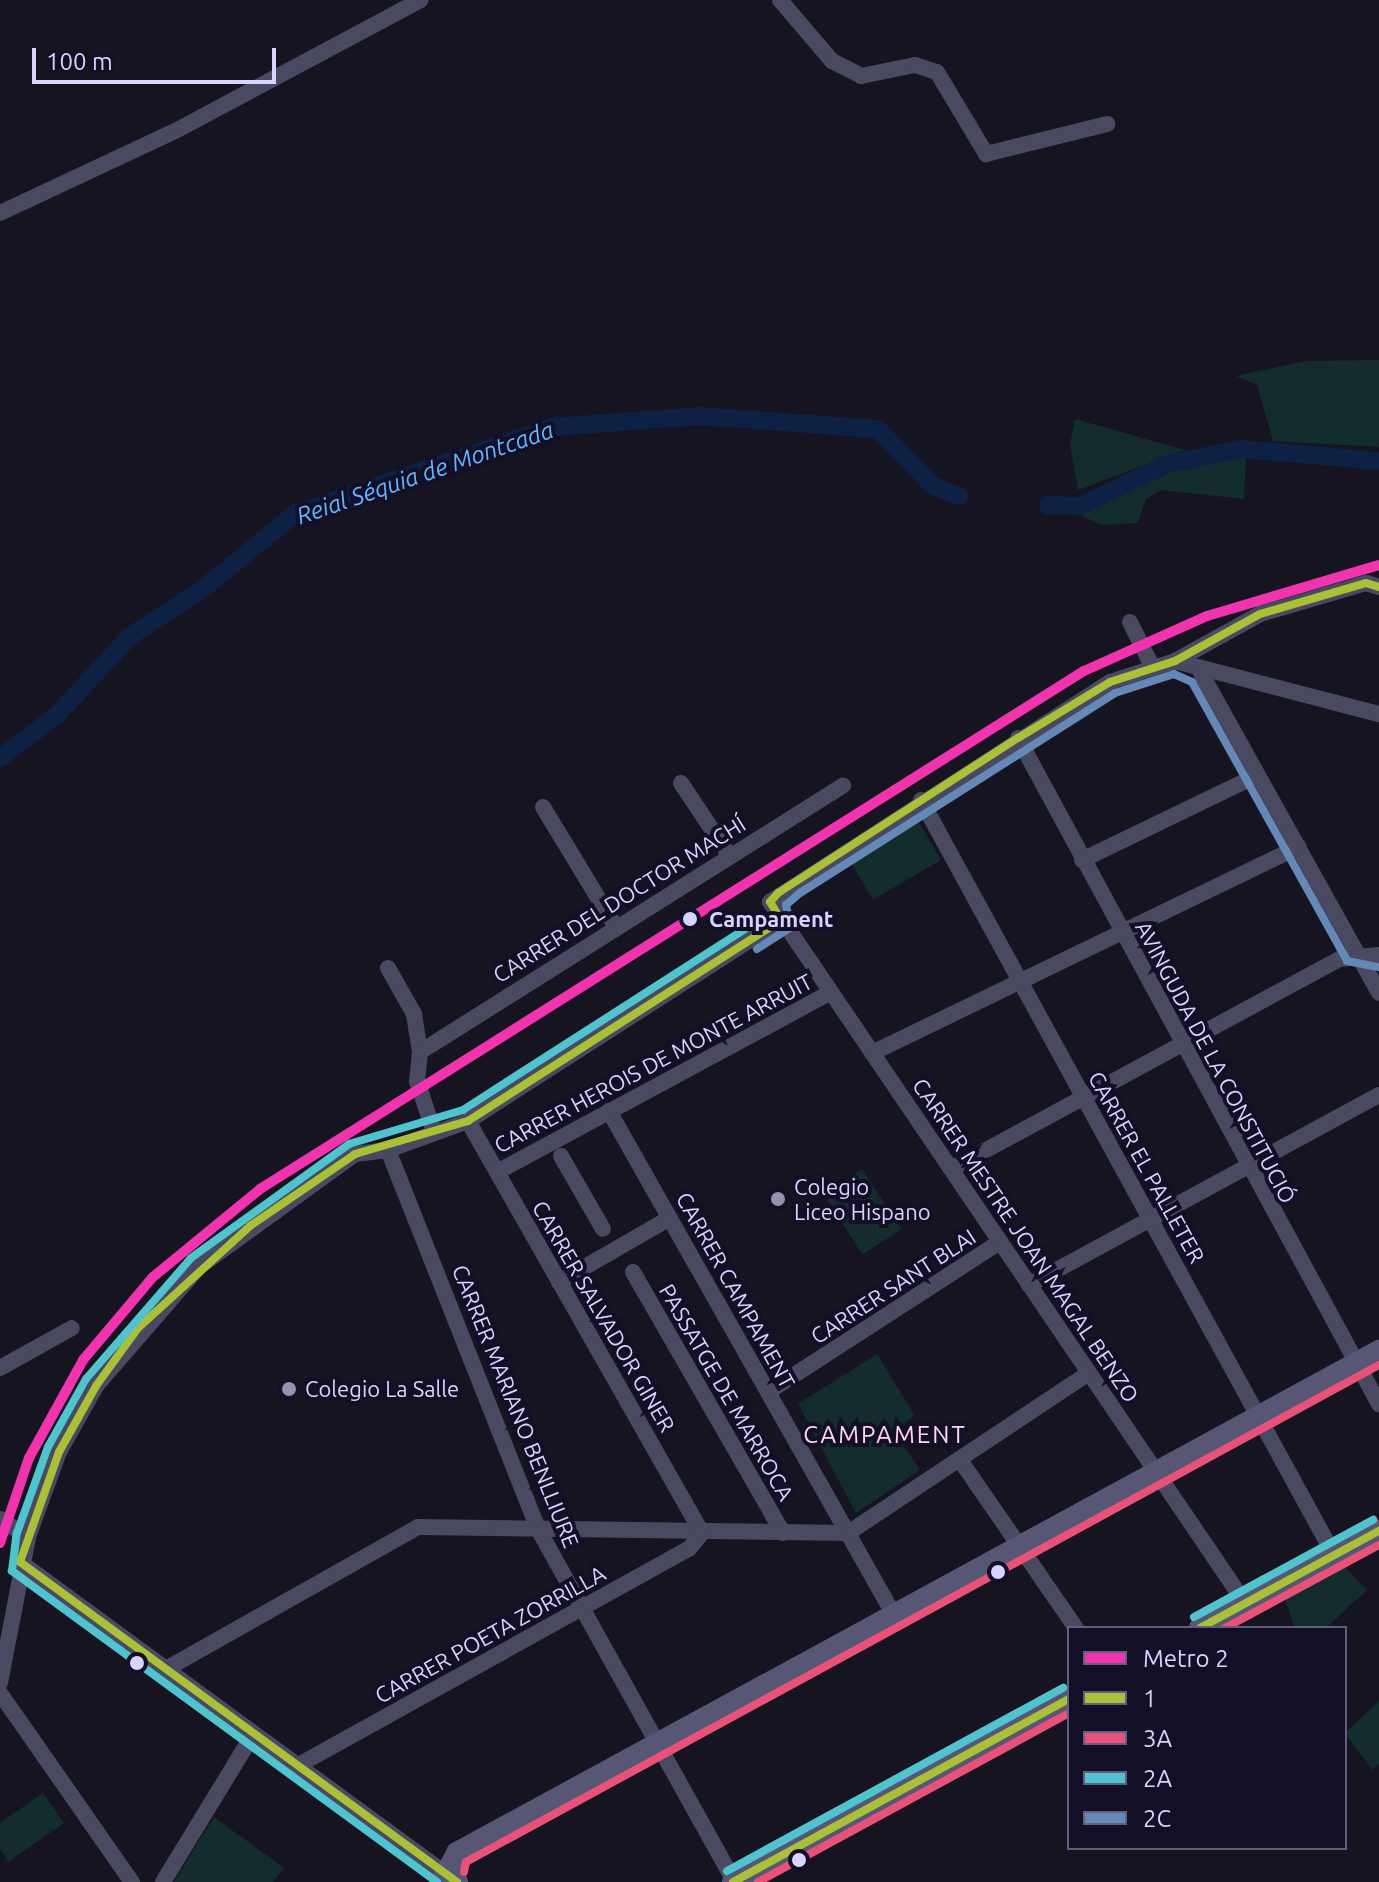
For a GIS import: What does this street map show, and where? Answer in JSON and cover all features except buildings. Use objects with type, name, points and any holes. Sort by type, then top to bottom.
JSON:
[{"type":"street","points":[[0,213],[179,129],[421,0]]},
{"type":"street","points":[[780,0],[832,61],[861,76],[915,65],[937,72],[986,154],[1107,124]]},
{"type":"street","points":[[921,800],[1018,738],[1152,666],[1175,661],[1227,635],[1260,614],[1366,583],[1379,587]]},
{"type":"street","points":[[1130,622],[1152,666]]},
{"type":"street","points":[[1201,673],[1227,635]]},
{"type":"street","points":[[1175,661],[1201,673],[1379,714]]},
{"type":"street","points":[[1201,673],[1379,993]]},
{"type":"street","name":"AVINGUDA DE LA CONSTITUCIÓ","points":[[1018,738],[1181,1045],[1379,1404]]},
{"type":"street","points":[[1082,860],[1258,775]]},
{"type":"street","points":[[681,783],[729,855]]},
{"type":"street","name":"CARRER DEL DOCTOR MACHÍ","points":[[420,1052],[615,926],[843,786]]},
{"type":"street","name":"CARRER MESTRE JOAN MAGAL BENZO","points":[[921,800],[770,902],[1245,1603]]},
{"type":"street","name":"CARRER EL PALLETER","points":[[921,800],[1334,1555]]},
{"type":"street","points":[[543,807],[615,926]]},
{"type":"street","points":[[872,1053],[1299,847]]},
{"type":"street","points":[[0,1683],[20,1562],[59,1452],[138,1328],[250,1226],[355,1154],[388,1150],[433,1129],[468,1121],[781,920]]},
{"type":"street","points":[[951,1169],[1357,954],[1379,955]]},
{"type":"street","points":[[388,968],[414,1014],[420,1052],[417,1081],[433,1129]]},
{"type":"street","name":"CARRER HEROIS DE MONTE ARRUIT","points":[[497,1172],[557,1149],[609,1111],[831,992]]},
{"type":"street","points":[[1029,1285],[1379,1095]]},
{"type":"street","name":"CARRER CAMPAMENT","points":[[609,1111],[894,1615]]},
{"type":"street","name":"CARRER SALVADOR GINER","points":[[468,1121],[702,1533]]},
{"type":"street","name":"PASSATGE DE MARROCA","points":[[557,1149],[783,1533]]},
{"type":"street","name":"CARRER MARIANO BENLLIURE","points":[[388,1150],[537,1527],[733,1882]]},
{"type":"street","points":[[559,1282],[670,1218]]},
{"type":"street","name":"CARRER SANT BLAI","points":[[768,1392],[1000,1242]]},
{"type":"street","points":[[0,1368],[72,1328]]},
{"type":"street","points":[[20,1562],[252,1736],[452,1878],[457,1853],[1379,1351]]},
{"type":"street","points":[[166,1669],[418,1527],[848,1533],[1089,1373]]},
{"type":"street","points":[[960,1460],[1075,1626]]},
{"type":"street","points":[[0,1519],[28,1537]]},
{"type":"street","points":[[1204,1626],[1379,1531]]},
{"type":"street","name":"CARRER POETA ZORRILLA","points":[[295,1767],[689,1549],[702,1533]]},
{"type":"street","points":[[0,1693],[132,1882]]},
{"type":"street","points":[[733,1882],[1067,1700]]},
{"type":"street","points":[[163,1882],[252,1736]]},
{"type":"green space","points":[[1379,360],[1379,447],[1273,441],[1257,385],[1236,376],[1306,361]]},
{"type":"green space","points":[[1075,419],[1185,450],[1078,490],[1070,444]]},
{"type":"green space","points":[[1246,454],[1244,499],[1161,490],[1146,499],[1138,523],[1103,525],[1067,510],[1168,469]]},
{"type":"green space","points":[[916,817],[941,860],[873,900],[848,856]]},
{"type":"green space","points":[[862,1169],[901,1229],[863,1254],[823,1194]]},
{"type":"green space","points":[[877,1354],[915,1416],[893,1430],[920,1470],[856,1513],[798,1404]]},
{"type":"green space","points":[[1345,1567],[1367,1590],[1328,1626],[1294,1626],[1285,1599]]},
{"type":"green space","points":[[1379,1701],[1379,1764],[1372,1770],[1347,1736],[1347,1731]]},
{"type":"green space","points":[[43,1793],[64,1823],[8,1862],[0,1849],[0,1823]]},
{"type":"green space","points":[[214,1817],[284,1868],[273,1882],[174,1882]]},
{"type":"waterway","name":"Reial Séquia de Montcada","points":[[0,758],[58,714],[129,637],[204,588],[296,513],[553,427],[700,416],[878,429],[933,486],[959,496]]},
{"type":"waterway","name":"Reial Séquia de Montcada","points":[[1048,505],[1080,506],[1167,464],[1241,449],[1379,461]]},
{"type":"metro line","name":"2","points":[[0,1543],[29,1458],[83,1360],[153,1277],[260,1189],[1084,671],[1207,616],[1379,565]]},
{"type":"transit line","name":"1","points":[[457,1882],[20,1562],[59,1452],[96,1386],[138,1328],[250,1226],[355,1154],[468,1121],[781,920],[770,902],[778,893],[1018,738],[1110,682],[1175,661],[1260,614],[1366,583],[1379,587]]},
{"type":"transit line","name":"2C","points":[[757,949],[791,927],[786,905],[800,893],[1115,693],[1174,674],[1192,682],[1347,961],[1378,967]]},
{"type":"transit line","name":"2A","points":[[437,1882],[12,1571],[17,1533],[48,1447],[86,1379],[191,1258],[349,1144],[463,1110],[745,929]]},
{"type":"transit line","name":"3A","points":[[464,1872],[466,1862],[1379,1365]]},
{"type":"transit line","name":"2A","points":[[1194,1617],[1373,1520]]},
{"type":"transit line","name":"1","points":[[1204,1626],[1379,1531]]},
{"type":"transit line","name":"3A","points":[[1229,1626],[1379,1545]]},
{"type":"transit line","name":"2A","points":[[727,1871],[1063,1688]]},
{"type":"transit line","name":"1","points":[[733,1882],[1067,1700]]},
{"type":"transit line","name":"3A","points":[[758,1882],[1067,1714]]},
{"type":"place","name":"Campament","points":[[690,919]]},
{"type":"place","name":"Colegio Liceo Hispano","points":[[778,1199]]},
{"type":"place","name":"Colegio La Salle","points":[[289,1389]]},
{"type":"district","name":"CAMPAMENT","points":[[885,1435]]}]
